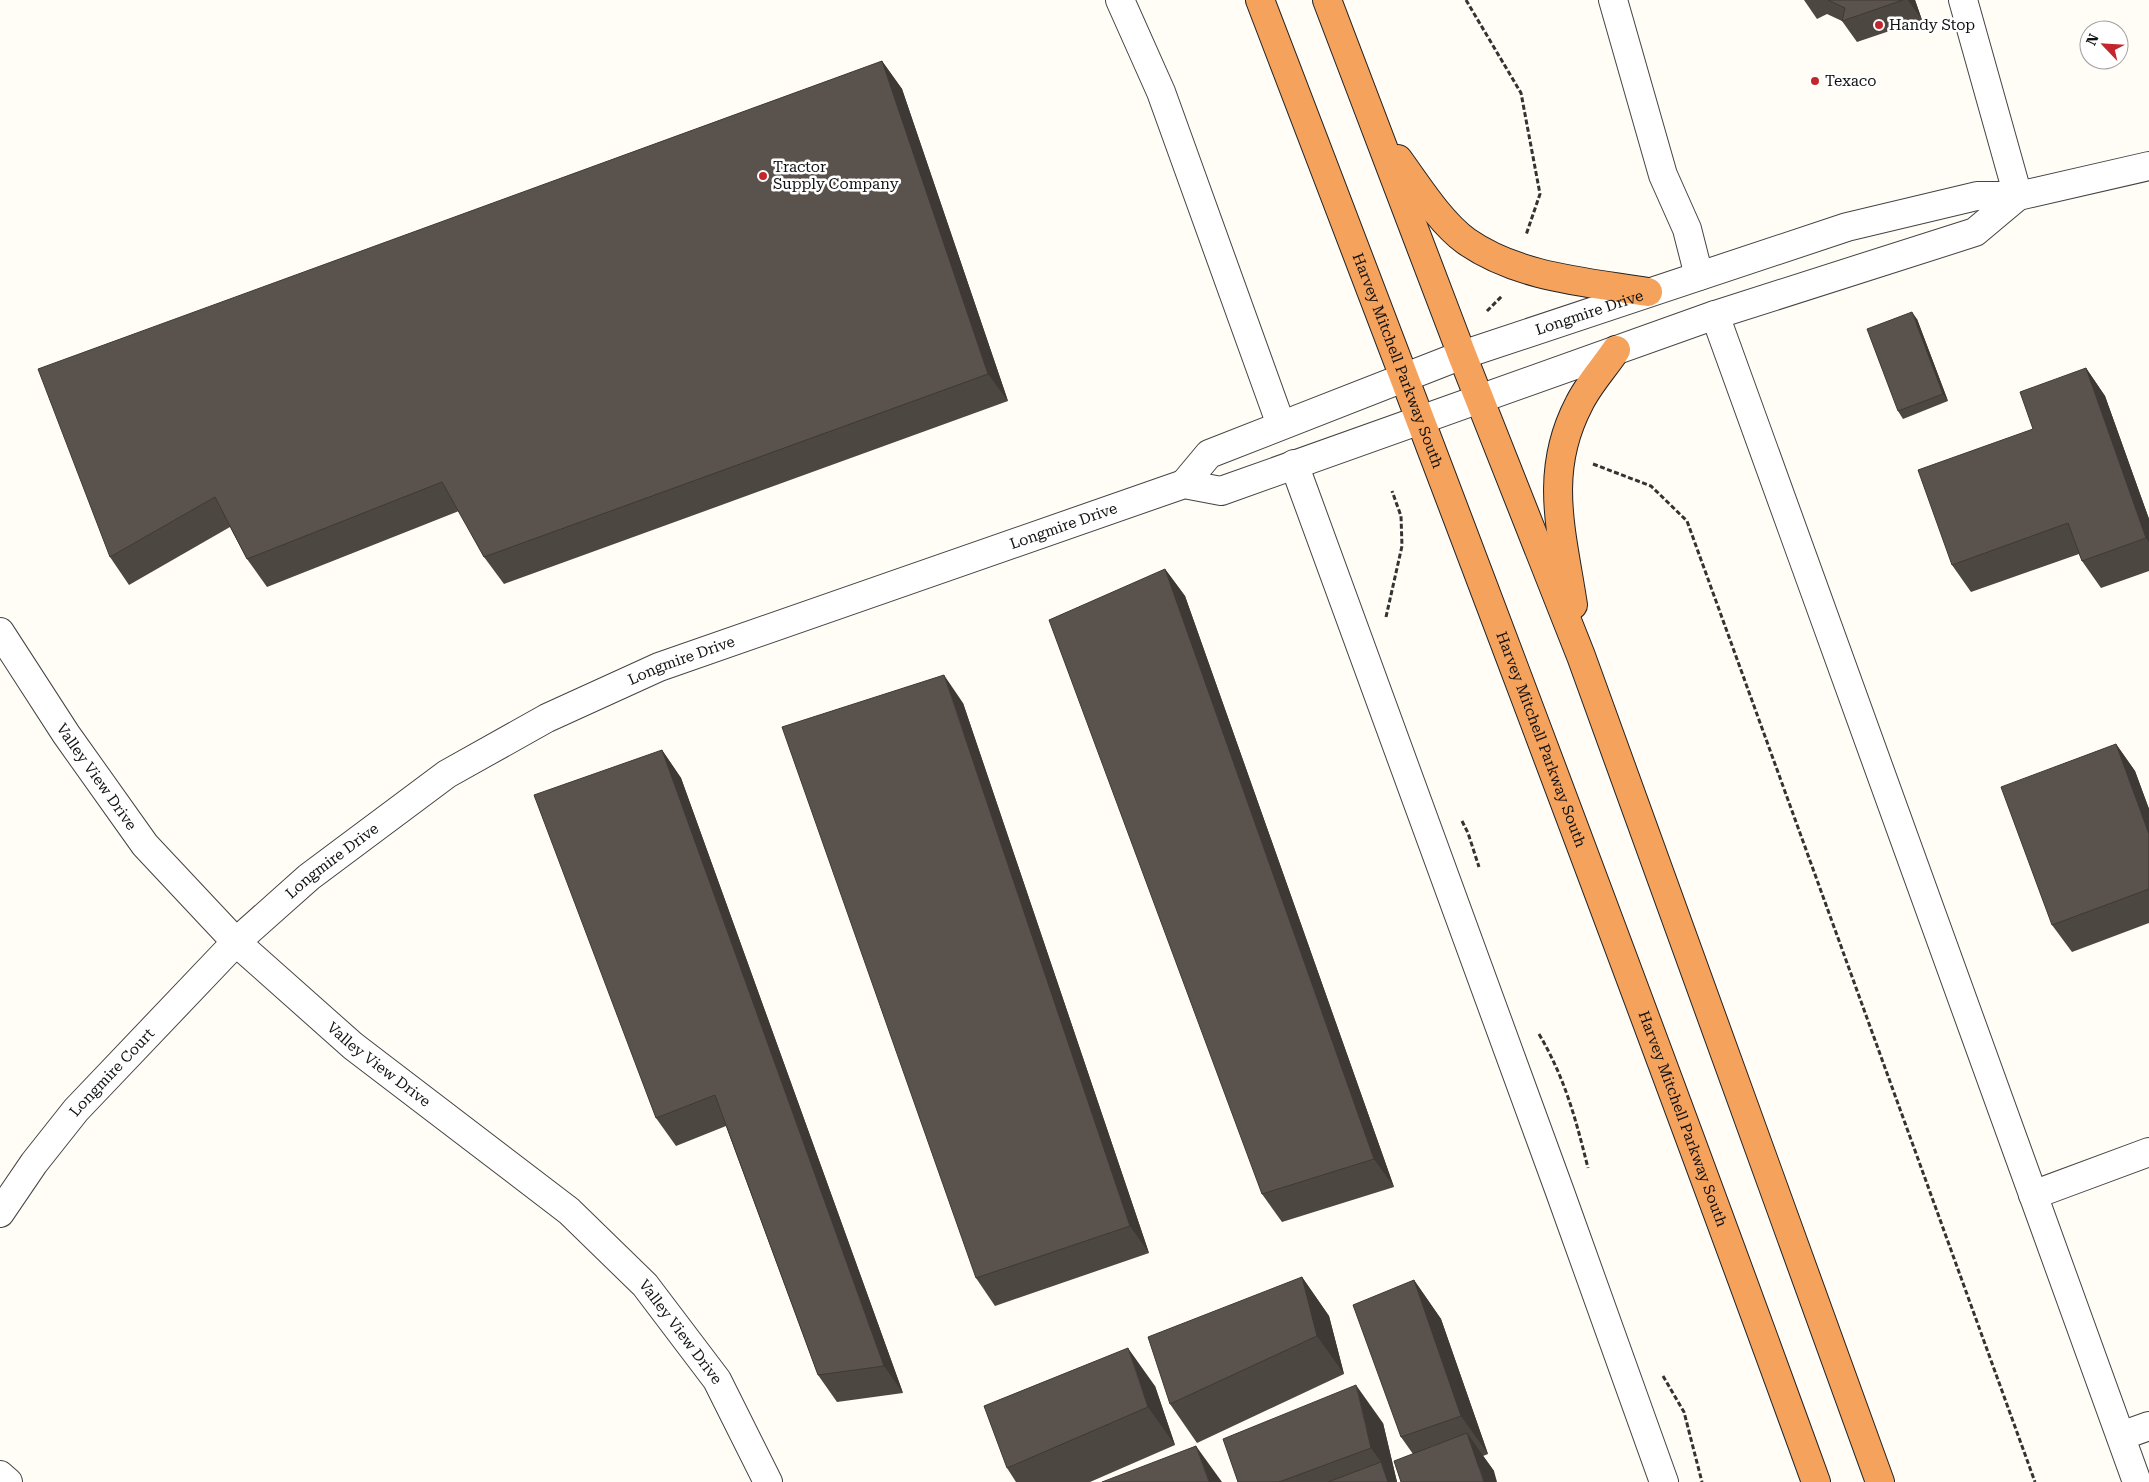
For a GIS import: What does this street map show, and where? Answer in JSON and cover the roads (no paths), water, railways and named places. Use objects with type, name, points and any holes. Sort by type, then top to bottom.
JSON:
[{"type":"highway","name":"Harvey Mitchell Parkway South","points":[[1260,0],[1422,420],[1688,1128],[1816,1482]]},
{"type":"highway","points":[[1327,0],[1462,355],[1581,656],[1880,1482]]},
{"type":"highway","points":[[1379,134],[1437,211],[1466,240],[1515,265],[1552,276],[1648,292]]},
{"type":"highway","points":[[1581,656],[1559,516],[1557,474],[1563,440],[1579,402],[1616,350]]},
{"type":"street","points":[[1120,0],[1161,92],[1281,425]]},
{"type":"street","points":[[1612,0],[1664,175],[1687,229],[1699,276]]},
{"type":"street","points":[[1963,0],[2018,196]]},
{"type":"street","name":"Longmire Drive","points":[[1184,484],[1209,454],[1462,355],[1648,292],[1847,227],[1976,196],[2018,196],[2149,166]]},
{"type":"street","name":"Longmire Drive","points":[[236,942],[309,877],[447,774],[547,718],[659,667],[1184,484],[1221,491],[1714,315],[1974,232],[2018,196]]},
{"type":"street","points":[[1714,315],[2137,1482]]},
{"type":"street","points":[[1294,464],[1557,1182],[1664,1482]]},
{"type":"street","name":"Valley View Drive","points":[[0,632],[66,734],[145,845],[236,942],[353,1046],[569,1212],[645,1285],[717,1380],[768,1482]]},
{"type":"street","name":"Longmire Court","points":[[0,1213],[34,1163],[76,1110],[236,942]]},
{"type":"street","points":[[2033,1195],[2149,1152]]},
{"type":"street","points":[[2121,1436],[2149,1426]]},
{"type":"street","points":[[0,1475],[8,1482]]},
{"type":"place","name":"Handy Stop","points":[[1879,25]]},
{"type":"place","name":"Texaco","points":[[1815,81]]},
{"type":"place","name":"Tractor Supply Company","points":[[763,176]]}]
